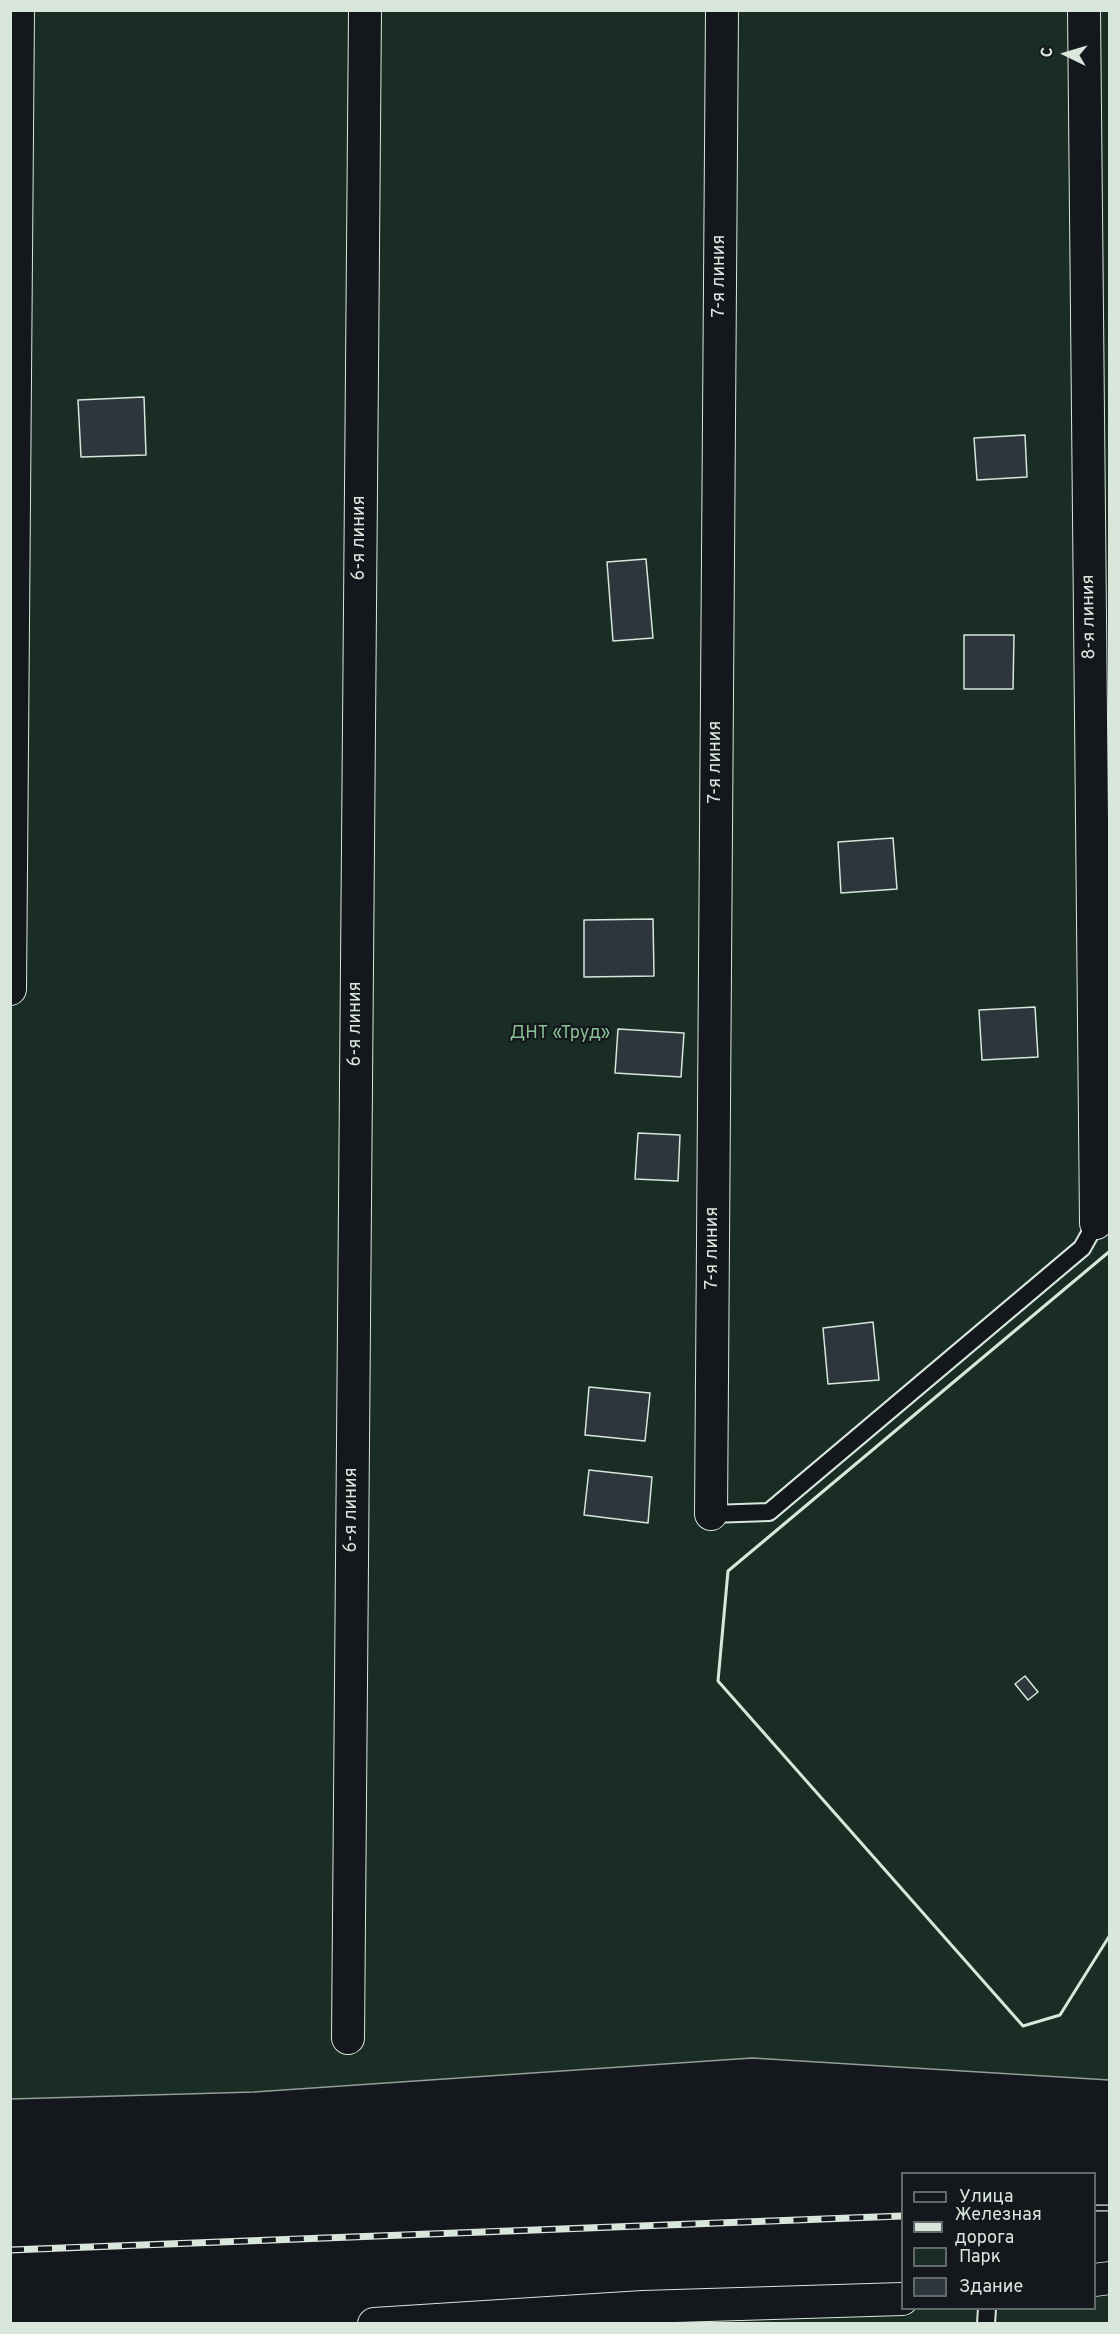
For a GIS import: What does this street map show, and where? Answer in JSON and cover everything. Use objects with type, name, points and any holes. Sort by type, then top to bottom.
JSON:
[{"type":"street","points":[[10,989],[18,10]]},
{"type":"street","name":"6-я линия","points":[[348,2038],[365,10]]},
{"type":"street","name":"7-я линия","points":[[711,1514],[722,10]]},
{"type":"street","name":"8-я линия","points":[[1084,10],[1103,1222]]},
{"type":"street","points":[[374,2324],[643,2315],[901,2299]]},
{"type":"lane","points":[[711,1514],[769,1512],[1082,1248],[1103,1222]]},
{"type":"green space","name":"ДНТ «Труд»","points":[[10,11],[1109,11],[1109,2080],[752,2058],[254,2092],[11,2099]]},
{"type":"green space","points":[[1110,2294],[1109,2324],[437,2324],[901,2308],[901,2310],[1096,2310],[1096,2295]]},
{"type":"building","points":[[144,397],[146,455],[81,457],[78,400]]},
{"type":"building","points":[[1025,435],[1027,477],[977,480],[974,438]]},
{"type":"building","points":[[646,559],[653,638],[613,641],[607,562]]},
{"type":"building","points":[[964,635],[1014,635],[1013,689],[964,689]]},
{"type":"building","points":[[893,838],[897,889],[841,893],[838,842]]},
{"type":"building","points":[[653,919],[654,976],[584,977],[584,920]]},
{"type":"building","points":[[1035,1007],[1038,1057],[982,1060],[979,1010]]},
{"type":"building","points":[[618,1029],[684,1033],[681,1077],[615,1073]]},
{"type":"building","points":[[638,1133],[680,1135],[678,1181],[635,1179]]},
{"type":"building","points":[[873,1322],[879,1380],[828,1384],[823,1328]]},
{"type":"building","points":[[589,1387],[650,1393],[645,1441],[585,1435]]},
{"type":"building","points":[[589,1470],[652,1477],[648,1523],[584,1515]]},
{"type":"building","points":[[1025,1676],[1038,1692],[1028,1700],[1015,1684]]},
{"type":"railway","points":[[1096,2208],[1110,2208]]},
{"type":"railway","points":[[10,2250],[901,2216]]},
{"type":"wall","points":[[1110,1251],[728,1571],[718,1681],[1023,2026],[1060,2015],[1110,1935]]}]
